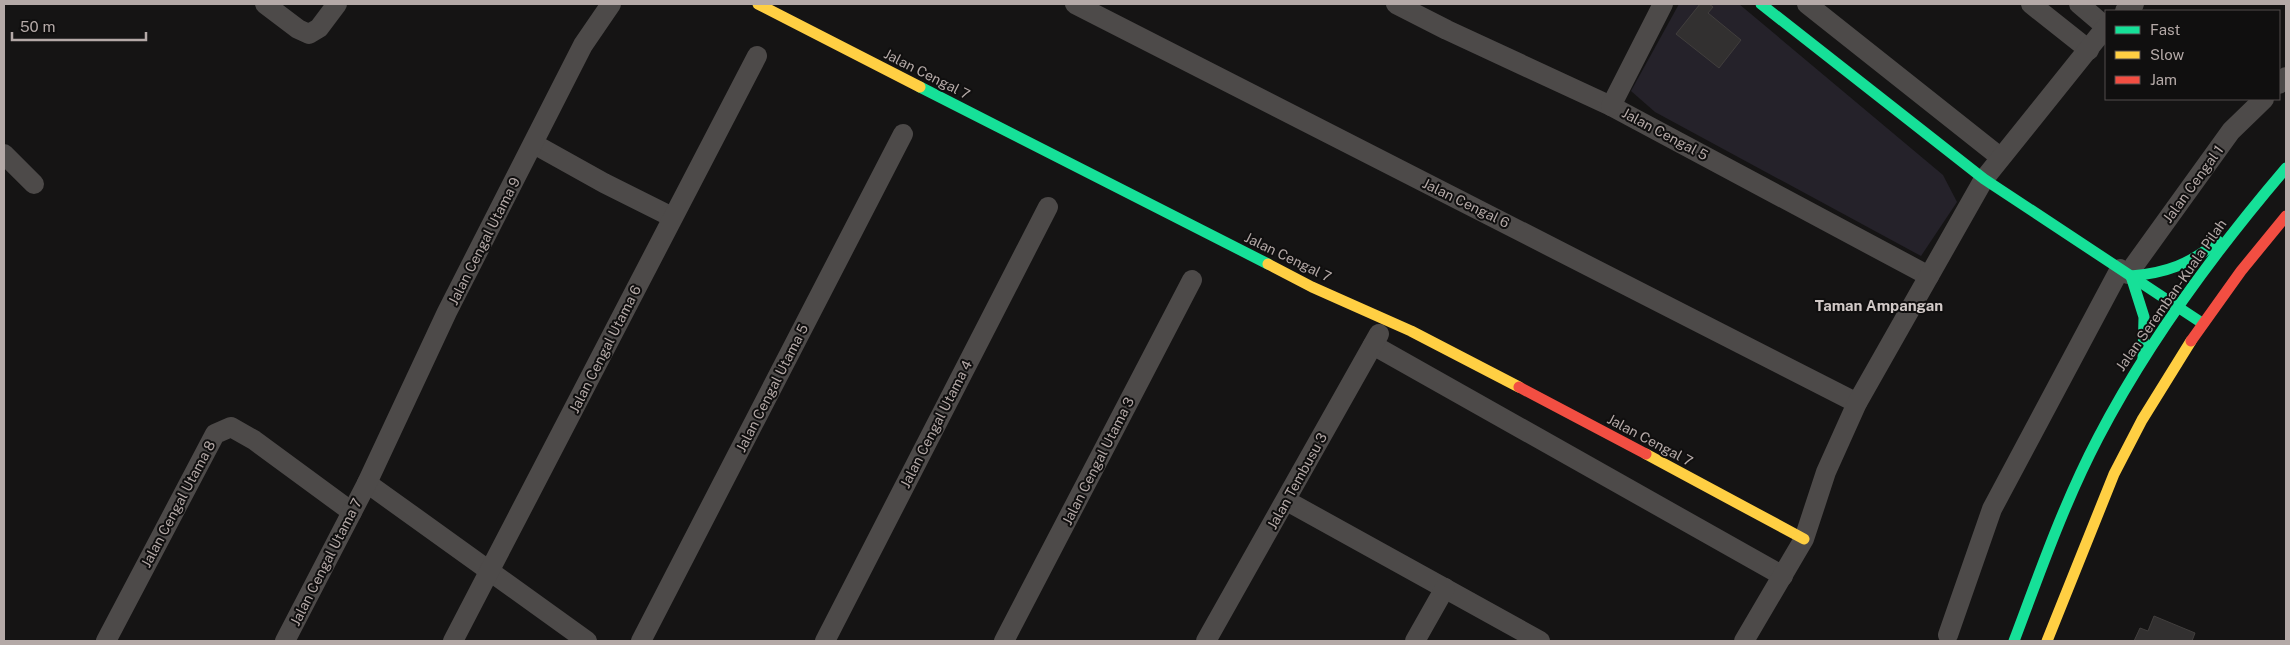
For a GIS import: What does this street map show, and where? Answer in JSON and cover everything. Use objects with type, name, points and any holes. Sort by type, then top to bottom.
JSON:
[{"type":"main road","name":"Jalan Cengal 7","points":[[758,4],[1287,274],[1387,319],[1542,399],[1804,539]]},
{"type":"main road","points":[[1761,4],[1984,179],[2204,325]]},
{"type":"main road","name":"Jalan Seremban-Kuala Pilah","points":[[2014,641],[2058,522],[2098,438],[2142,358],[2242,219],[2286,168]]},
{"type":"main road","points":[[2047,641],[2086,541],[2125,452],[2169,375],[2235,280],[2286,216]]},
{"type":"main road","points":[[2127,273],[2172,271],[2204,254],[2242,219]]},
{"type":"main road","points":[[2127,273],[2142,304],[2146,333],[2142,358]]},
{"type":"street","points":[[265,4],[298,29],[310,34],[319,28],[337,4]]},
{"type":"street","name":"Jalan Cengal Utama 9","points":[[368,483],[447,312],[583,45],[611,4]]},
{"type":"street","name":"Jalan Cengal 6","points":[[1075,4],[1857,402]]},
{"type":"street","name":"Jalan Cengal 5","points":[[1396,4],[1447,30],[1612,106],[1929,276]]},
{"type":"street","points":[[1612,106],[1663,4]]},
{"type":"street","points":[[1807,4],[2000,157]]},
{"type":"street","points":[[2031,4],[2090,50]]},
{"type":"street","points":[[2079,4],[2105,26]]},
{"type":"street","points":[[1744,641],[1804,539],[1826,472],[1857,402],[1984,179],[2000,157],[2090,50],[2105,28]]},
{"type":"street","name":"Jalan Cengal Utama 6","points":[[452,641],[757,56]]},
{"type":"street","name":"Jalan Cengal 1","points":[[1948,635],[1992,509],[2127,273],[2230,131],[2263,100]]},
{"type":"street","name":"Jalan Cengal Utama 5","points":[[641,641],[903,134]]},
{"type":"street","points":[[534,144],[604,183],[672,217]]},
{"type":"street","points":[[4,154],[34,184]]},
{"type":"street","name":"Jalan Cengal Utama 4","points":[[825,641],[1048,207]]},
{"type":"street","name":"Jalan Cengal Utama 3","points":[[1004,641],[1192,280]]},
{"type":"street","name":"Jalan Tembusu 3","points":[[1206,641],[1287,500],[1387,319]]},
{"type":"street","points":[[1372,345],[1783,576]]},
{"type":"street","name":"Jalan Cengal Utama 8","points":[[106,641],[215,434],[231,427],[352,512]]},
{"type":"street","points":[[368,483],[587,641]]},
{"type":"street","name":"Jalan Cengal Utama 7","points":[[285,641],[368,483]]},
{"type":"street","points":[[1287,500],[1540,641]]},
{"type":"street","points":[[1414,641],[1445,588]]},
{"type":"shaded area","points":[[1679,4],[1739,4],[1943,175],[1957,202],[1921,256],[1655,112],[1631,91]]},
{"type":"building","points":[[1700,4],[1709,4],[1713,7],[1708,13],[1741,40],[1719,68],[1676,34]]},
{"type":"building","points":[[2154,616],[2195,633],[2192,641],[2134,641],[2140,628],[2148,631]]},
{"type":"traffic: fast","points":[[1761,4],[1984,179],[2199,321]]},
{"type":"traffic: fast","points":[[920,87],[1268,264]]},
{"type":"traffic: fast","points":[[2014,641],[2074,487],[2118,402],[2184,298],[2234,231],[2286,168]]},
{"type":"traffic: fast","points":[[2143,359],[2144,317],[2131,276],[2144,275],[2177,266],[2198,256],[2218,241]]},
{"type":"traffic: slow","points":[[758,4],[920,87]]},
{"type":"traffic: slow","points":[[1268,264],[1312,287],[1411,331],[1519,387]]},
{"type":"traffic: slow","points":[[2047,641],[2114,474],[2142,420],[2191,341]]},
{"type":"traffic: slow","points":[[1646,454],[1804,539]]},
{"type":"traffic: jam","points":[[2191,341],[2241,271],[2286,216]]},
{"type":"traffic: jam","points":[[1519,387],[1646,454]]},
{"type":"district","name":"Taman Ampangan","points":[[1879,305]]}]
